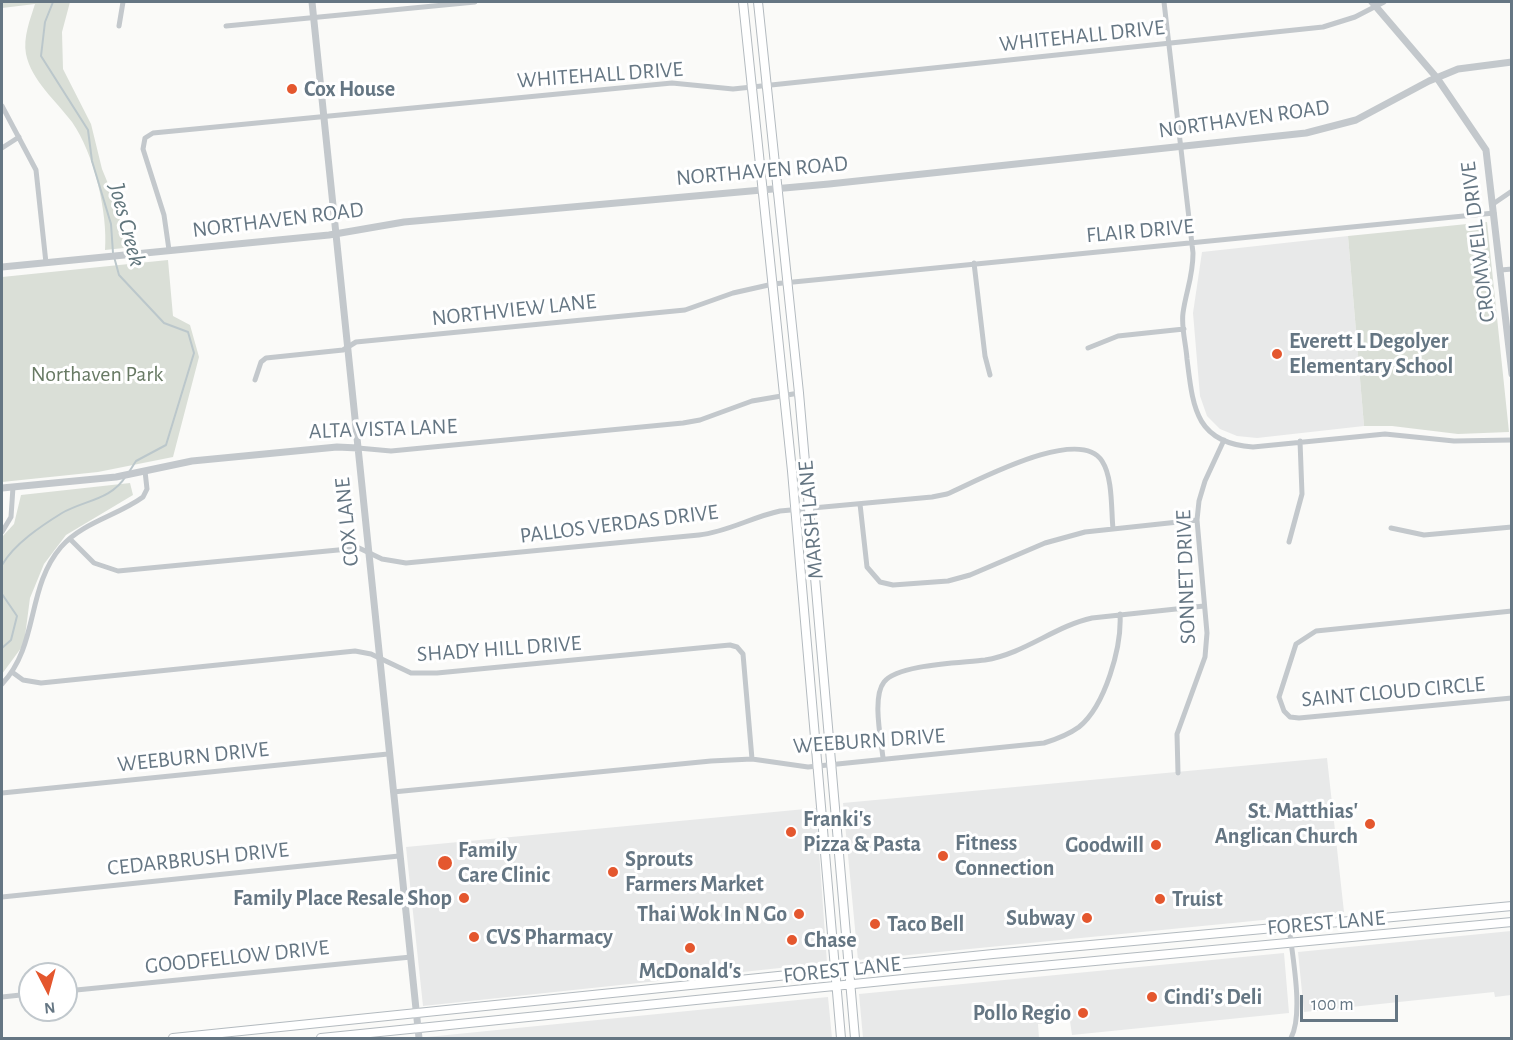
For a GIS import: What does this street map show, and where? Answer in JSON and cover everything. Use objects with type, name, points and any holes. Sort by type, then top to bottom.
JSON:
[{"type":"main road","name":"MARSH LANE","points":[[743,2],[796,510],[841,1038]]},
{"type":"main road","name":"MARSH LANE","points":[[758,2],[810,508],[855,1038]]},
{"type":"main road","points":[[827,872],[841,869]]},
{"type":"main road","name":"FOREST LANE","points":[[173,1038],[1103,943],[1512,906]]},
{"type":"main road","points":[[1459,911],[1460,927]]},
{"type":"main road","points":[[1371,919],[1373,935]]},
{"type":"main road","name":"FOREST LANE","points":[[321,1038],[851,984],[1512,922]]},
{"type":"main road","points":[[1194,935],[1196,952]]},
{"type":"main road","points":[[1103,943],[1105,960]]},
{"type":"main road","points":[[963,957],[965,974]]},
{"type":"main road","points":[[719,983],[721,997]]},
{"type":"main road","points":[[541,1000],[543,1015]]},
{"type":"street","points":[[118,26],[123,2]]},
{"type":"street","name":"COX LANE","points":[[312,2],[419,1038]]},
{"type":"street","points":[[226,26],[475,2]]},
{"type":"street","points":[[1164,2],[1179,147],[1192,243],[1192,280],[1183,315],[1184,328],[1193,407],[1202,425],[1237,446],[1253,447],[1385,434],[1454,441],[1512,440]]},
{"type":"street","name":"WHITEHALL DRIVE","points":[[169,250],[164,215],[143,149],[142,142],[148,135],[672,82],[721,89],[766,86],[1323,27],[1355,17],[1374,4],[1384,2]]},
{"type":"street","name":"CROMWELL DRIVE","points":[[1374,4],[1437,78],[1486,150],[1512,374]]},
{"type":"street","name":"NORTHAVEN ROAD","points":[[2,267],[337,234],[404,222],[763,190],[1323,130],[1371,114],[1458,69],[1512,62]]},
{"type":"street","points":[[2,106],[36,170],[46,263]]},
{"type":"street","points":[[2,148],[19,137]]},
{"type":"street","points":[[1493,204],[1512,191]]},
{"type":"street","name":"FLAIR DRIVE","points":[[788,283],[1494,213]]},
{"type":"street","points":[[974,263],[990,375]]},
{"type":"street","points":[[1501,270],[1512,269]]},
{"type":"street","name":"NORTHVIEW LANE","points":[[255,380],[261,362],[266,358],[343,350],[356,342],[685,310],[732,293],[788,283]]},
{"type":"street","points":[[1088,348],[1118,336],[1184,328]]},
{"type":"street","name":"ALTA VISTA LANE","points":[[2,488],[116,477],[192,461],[336,447],[391,451],[683,423],[710,417],[752,401],[799,393]]},
{"type":"street","name":"SONNET DRIVE","points":[[1178,773],[1177,734],[1204,657],[1204,606],[1197,520],[1205,482],[1224,440]]},
{"type":"street","points":[[1289,542],[1302,494],[1300,441]]},
{"type":"street","name":"PALLOS VERDAS DRIVE","points":[[69,539],[94,563],[117,572],[360,548],[382,560],[406,562],[699,536],[724,530],[758,516],[810,508],[947,494],[1030,458],[1066,449],[1085,448],[1102,460],[1107,472],[1113,529]]},
{"type":"street","points":[[2,684],[12,672],[29,637],[36,600],[46,571],[69,539],[143,496],[147,489],[142,472]]},
{"type":"street","points":[[2,532],[13,511],[14,487]]},
{"type":"street","points":[[860,504],[867,567],[880,582],[893,585],[948,581],[970,576],[1046,543],[1085,532],[1197,520]]},
{"type":"street","points":[[1391,528],[1424,535],[1512,527]]},
{"type":"street","points":[[883,758],[878,696],[883,683],[890,676],[909,670],[989,659],[1010,653],[1076,621],[1120,614],[1204,606]]},
{"type":"street","name":"SAINT CLOUD CIRCLE","points":[[1512,611],[1316,631],[1296,644],[1279,697],[1284,711],[1290,717],[1299,718],[1512,698]]},
{"type":"street","name":"WEEBURN DRIVE","points":[[392,792],[711,761],[752,759],[793,766],[818,766],[1044,743],[1068,734],[1086,720],[1100,699],[1120,642],[1120,614]]},
{"type":"street","name":"SHADY HILL DRIVE","points":[[12,672],[23,680],[41,683],[356,651],[411,673],[437,674],[730,645],[737,647],[742,654],[752,759]]},
{"type":"street","name":"WEEBURN DRIVE","points":[[2,793],[388,754]]},
{"type":"street","name":"CEDARBRUSH DRIVE","points":[[2,897],[399,856]]},
{"type":"street","points":[[1289,926],[1297,1011],[1295,1031],[1291,1038]]},
{"type":"street","name":"GOODFELLOW DRIVE","points":[[78,990],[411,957]]},
{"type":"street","points":[[2,997],[18,995]]},
{"type":"shaded area","name":"Everett L Degolyer Elementary School","points":[[1348,236],[1364,426],[1257,438],[1237,436],[1220,429],[1207,416],[1200,396],[1193,313],[1202,252]]},
{"type":"shaded area","points":[[1327,758],[1344,912],[858,960],[843,803]]},
{"type":"shaded area","points":[[816,808],[827,963],[423,1006],[406,847]]},
{"type":"shaded area","points":[[1511,931],[1511,995],[1495,997],[1494,992],[1304,1012],[1298,952]]},
{"type":"shaded area","points":[[1284,953],[1289,1013],[1072,1035],[1070,1021],[1038,1024],[1039,1038],[863,1038],[859,994]]},
{"type":"shaded area","points":[[828,997],[832,1038],[427,1038],[427,1037]]},
{"type":"green space","points":[[2,2],[70,2],[62,32],[63,69],[91,124],[102,169],[118,208],[124,248],[105,250],[102,201],[87,150],[72,122],[39,82],[29,64],[25,41],[35,4],[2,8]]},
{"type":"green space","points":[[1487,222],[1509,432],[1458,434],[1392,426],[1364,426],[1348,236]]},
{"type":"green space","name":"Northaven Park","points":[[168,260],[173,316],[190,325],[199,357],[173,457],[98,472],[2,482],[2,277]]},
{"type":"green space","points":[[130,483],[133,495],[66,535],[44,564],[30,598],[24,644],[2,674],[2,537],[14,524],[21,495]]},
{"type":"waterway","name":"Joes Creek","points":[[53,2],[45,22],[41,56],[88,130],[92,161],[111,224],[113,253],[119,275],[164,323],[188,332],[194,353],[166,445],[136,461],[129,472]]},
{"type":"waterway","name":"Joes Creek","points":[[2,565],[13,550],[37,530],[62,513],[105,495],[120,484],[126,476]]},
{"type":"waterway","name":"Joes Creek","points":[[2,594],[17,616],[11,640],[2,648]]},
{"type":"place","name":"Cox House","points":[[292,89]]},
{"type":"place","name":"Everett L Degolyer Elementary School","points":[[1277,354]]},
{"type":"place","name":"St. Matthias' Anglican Church","points":[[1370,824]]},
{"type":"place","name":"Franki's Pizza & Pasta","points":[[791,832]]},
{"type":"place","name":"Goodwill","points":[[1156,845]]},
{"type":"place","name":"Fitness Connection","points":[[943,856]]},
{"type":"place","name":"Family Care Clinic","points":[[445,863]]},
{"type":"place","name":"Sprouts Farmers Market","points":[[613,872]]},
{"type":"place","name":"Family Place Resale Shop","points":[[464,898]]},
{"type":"place","name":"Truist","points":[[1160,899]]},
{"type":"place","name":"Thai Wok In N Go","points":[[799,914]]},
{"type":"place","name":"Subway","points":[[1087,918]]},
{"type":"place","name":"Taco Bell","points":[[875,924]]},
{"type":"place","name":"CVS Pharmacy","points":[[474,937]]},
{"type":"place","name":"Chase","points":[[792,940]]},
{"type":"place","name":"McDonald's","points":[[690,948]]},
{"type":"place","name":"Cindi's Deli","points":[[1152,997]]},
{"type":"place","name":"Pollo Regio","points":[[1083,1013]]}]
